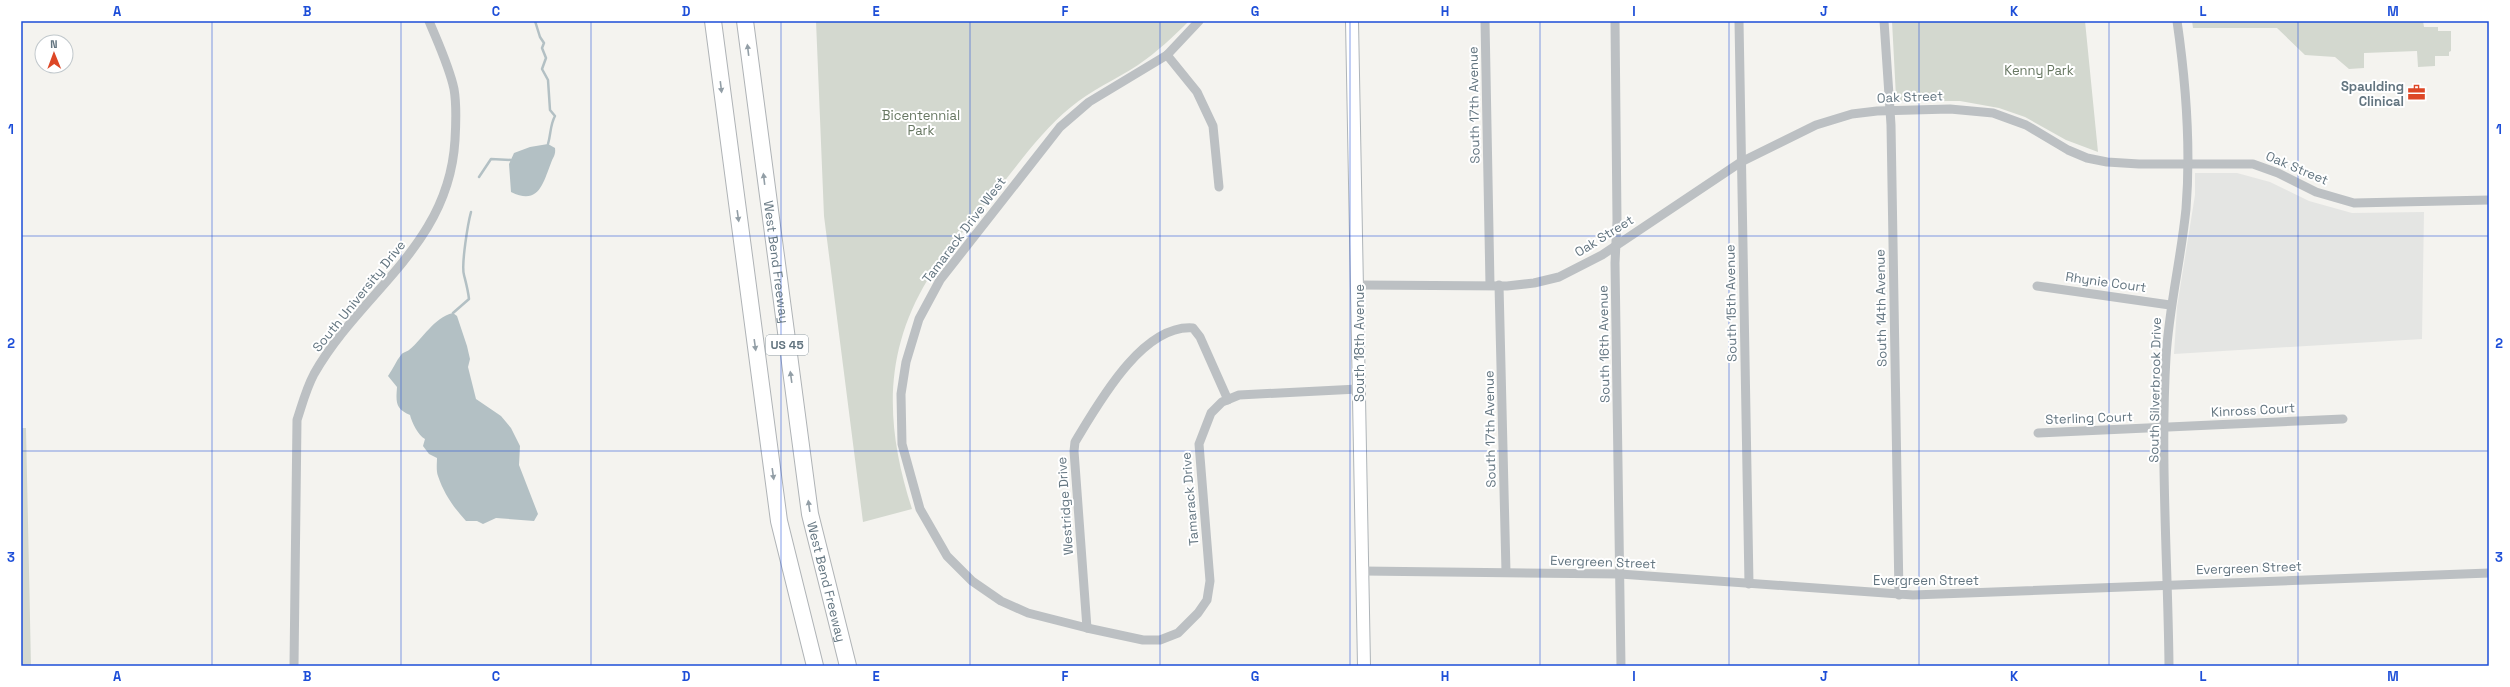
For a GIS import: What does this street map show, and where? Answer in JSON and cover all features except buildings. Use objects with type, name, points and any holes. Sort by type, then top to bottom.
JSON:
[{"type":"highway","name":"US 45","points":[[713,21],[779,521],[815,666]]},
{"type":"highway","name":"West Bend Freeway","points":[[745,21],[810,514],[848,666]]},
{"type":"street","name":"South University Drive","points":[[294,666],[297,420],[314,374],[340,337],[405,260],[426,232],[436,213],[451,171],[457,120],[455,94],[451,76],[429,21]]},
{"type":"street","name":"Tamarack Drive West","points":[[1087,628],[1028,613],[1001,601],[972,581],[947,556],[920,509],[902,444],[901,394],[906,362],[918,319],[944,274],[1060,127],[1089,102],[1167,55],[1199,21]]},
{"type":"street","name":"South 18th Avenue","points":[[1352,21],[1359,285],[1358,389],[1364,666]]},
{"type":"street","name":"South 17th Avenue","points":[[1485,21],[1506,572]]},
{"type":"street","name":"South 16th Avenue","points":[[1615,21],[1621,666]]},
{"type":"street","name":"South 15th Avenue","points":[[1739,21],[1750,584]]},
{"type":"street","name":"South 14th Avenue","points":[[1884,21],[1890,110],[1899,595]]},
{"type":"street","name":"South Silverbrook Drive","points":[[2169,666],[2165,428],[2166,358],[2170,305],[2186,210],[2189,163],[2182,58],[2177,21]]},
{"type":"street","points":[[1167,55],[1197,92],[1213,126],[1219,187]]},
{"type":"street","name":"Oak Street","points":[[1359,285],[1534,284],[1559,277],[1616,244],[1741,162],[1816,125],[1852,114],[1890,110],[1950,109],[1993,114],[2026,125],[2068,150],[2087,158],[2107,162],[2139,164],[2253,164],[2278,173],[2316,192],[2354,203],[2489,200]]},
{"type":"street","name":"Rhynie Court","points":[[2037,286],[2170,305]]},
{"type":"street","name":"Westridge Drive","points":[[1087,628],[1074,451],[1075,442],[1109,386],[1150,343],[1183,327],[1193,328],[1200,337],[1228,400]]},
{"type":"street","name":"Tamarack Drive","points":[[1087,628],[1143,640],[1160,640],[1178,633],[1198,614],[1204,604],[1210,581],[1199,444],[1210,413],[1228,400],[1239,395],[1257,392],[1358,389]]},
{"type":"street","name":"Kinross Court","points":[[2165,428],[2343,419]]},
{"type":"street","name":"Sterling Court","points":[[2038,433],[2165,428]]},
{"type":"street","name":"Evergreen Street","points":[[1363,571],[1620,574],[1899,595],[2489,573]]},
{"type":"shaded area","points":[[548,144],[555,148],[555,152],[542,185],[534,194],[528,196],[520,196],[511,192],[509,164],[514,153],[530,147]]},
{"type":"shaded area","points":[[2195,173],[2237,173],[2270,182],[2309,201],[2352,213],[2424,212],[2422,339],[2174,354],[2177,307],[2195,195]]},
{"type":"shaded area","points":[[453,313],[457,316],[467,346],[470,359],[468,367],[476,399],[501,416],[511,428],[520,446],[519,465],[538,514],[534,521],[496,518],[483,524],[477,521],[466,521],[453,506],[440,483],[437,474],[437,458],[429,454],[423,446],[425,439],[420,435],[412,422],[410,415],[405,413],[399,407],[396,397],[397,387],[388,376],[403,353],[409,350],[440,319]]},
{"type":"green space","name":"Bicentennial Park","points":[[816,21],[1189,21],[1165,44],[1145,60],[1087,95],[1059,117],[1028,151],[935,268],[913,307],[902,336],[896,364],[893,392],[897,450],[903,479],[912,509],[863,522],[824,216]]},
{"type":"green space","name":"Kenny Park","points":[[1892,21],[2085,21],[2098,152],[2066,140],[2025,117],[1999,108],[1960,101],[1898,101],[1896,97]]},
{"type":"green space","points":[[2192,21],[2423,21],[2424,27],[2438,27],[2438,31],[2451,31],[2451,51],[2449,52],[2449,56],[2435,56],[2435,66],[2418,67],[2417,51],[2364,53],[2364,68],[2349,69],[2335,57],[2305,55],[2277,28],[2193,28]]},
{"type":"green space","points":[[21,428],[26,428],[31,666],[21,666]]},
{"type":"waterway","points":[[535,21],[540,37],[544,43],[542,48],[546,58],[542,69],[548,80],[550,110],[555,116],[552,123],[548,144]]},
{"type":"waterway","points":[[479,177],[491,159],[511,160]]},
{"type":"waterway","points":[[453,313],[469,299],[463,270],[463,262],[471,212]]},
{"type":"place","name":"Spaulding Clinical","points":[[2417,93]]}]
